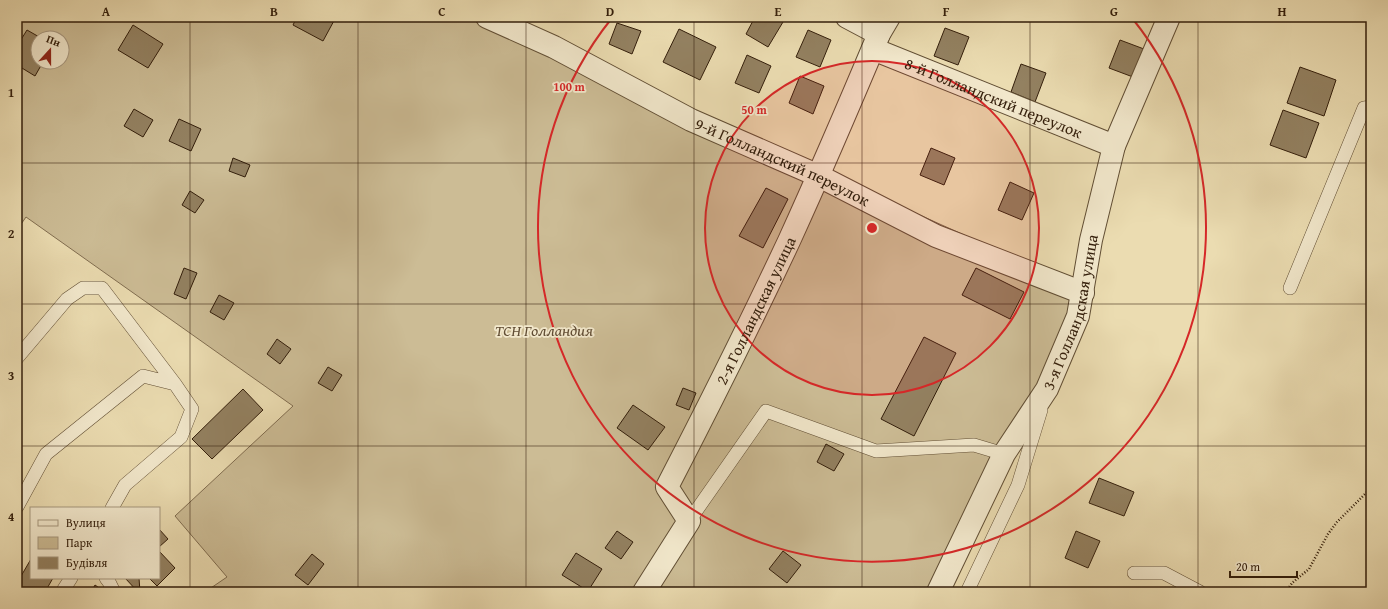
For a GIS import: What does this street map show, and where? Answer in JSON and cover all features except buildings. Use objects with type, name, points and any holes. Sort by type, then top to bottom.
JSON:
[{"type":"street","name":"9-й Голландский переулок","points":[[487,17],[554,47],[691,120],[818,176],[936,236],[1083,293]]},
{"type":"street","name":"8-й Голландский переулок","points":[[847,17],[1114,146]]},
{"type":"street","name":"3-я Голландская улица","points":[[938,592],[1004,454],[1047,389],[1078,316],[1091,240],[1114,146],[1164,18]]},
{"type":"street","name":"2-я Голландская улица","points":[[689,521],[667,488],[748,326],[818,176],[880,33]]},
{"type":"street","points":[[644,592],[689,521]]},
{"type":"lane","points":[[1290,288],[1364,108],[1371,107]]},
{"type":"lane","points":[[17,358],[68,299],[83,288],[102,288],[175,384],[192,409],[181,437],[125,485],[113,507]]},
{"type":"lane","points":[[17,507],[46,454],[143,376],[175,384]]},
{"type":"lane","points":[[967,592],[1018,485],[1047,389]]},
{"type":"lane","points":[[689,521],[766,411],[876,451],[974,445],[1004,454]]},
{"type":"lane","points":[[1134,573],[1164,573],[1200,592]]},
{"type":"lane","points":[[62,592],[70,579]]},
{"type":"lane","points":[[107,579],[114,592]]},
{"type":"path","points":[[1286,592],[1292,583],[1309,569],[1328,534],[1337,522],[1371,488]]},
{"type":"green space","name":"ТСН Голландия","points":[[17,17],[496,17],[826,173],[1080,287],[1074,315],[934,592],[205,592],[227,577],[175,516],[293,406],[26,217],[17,230]]}]
